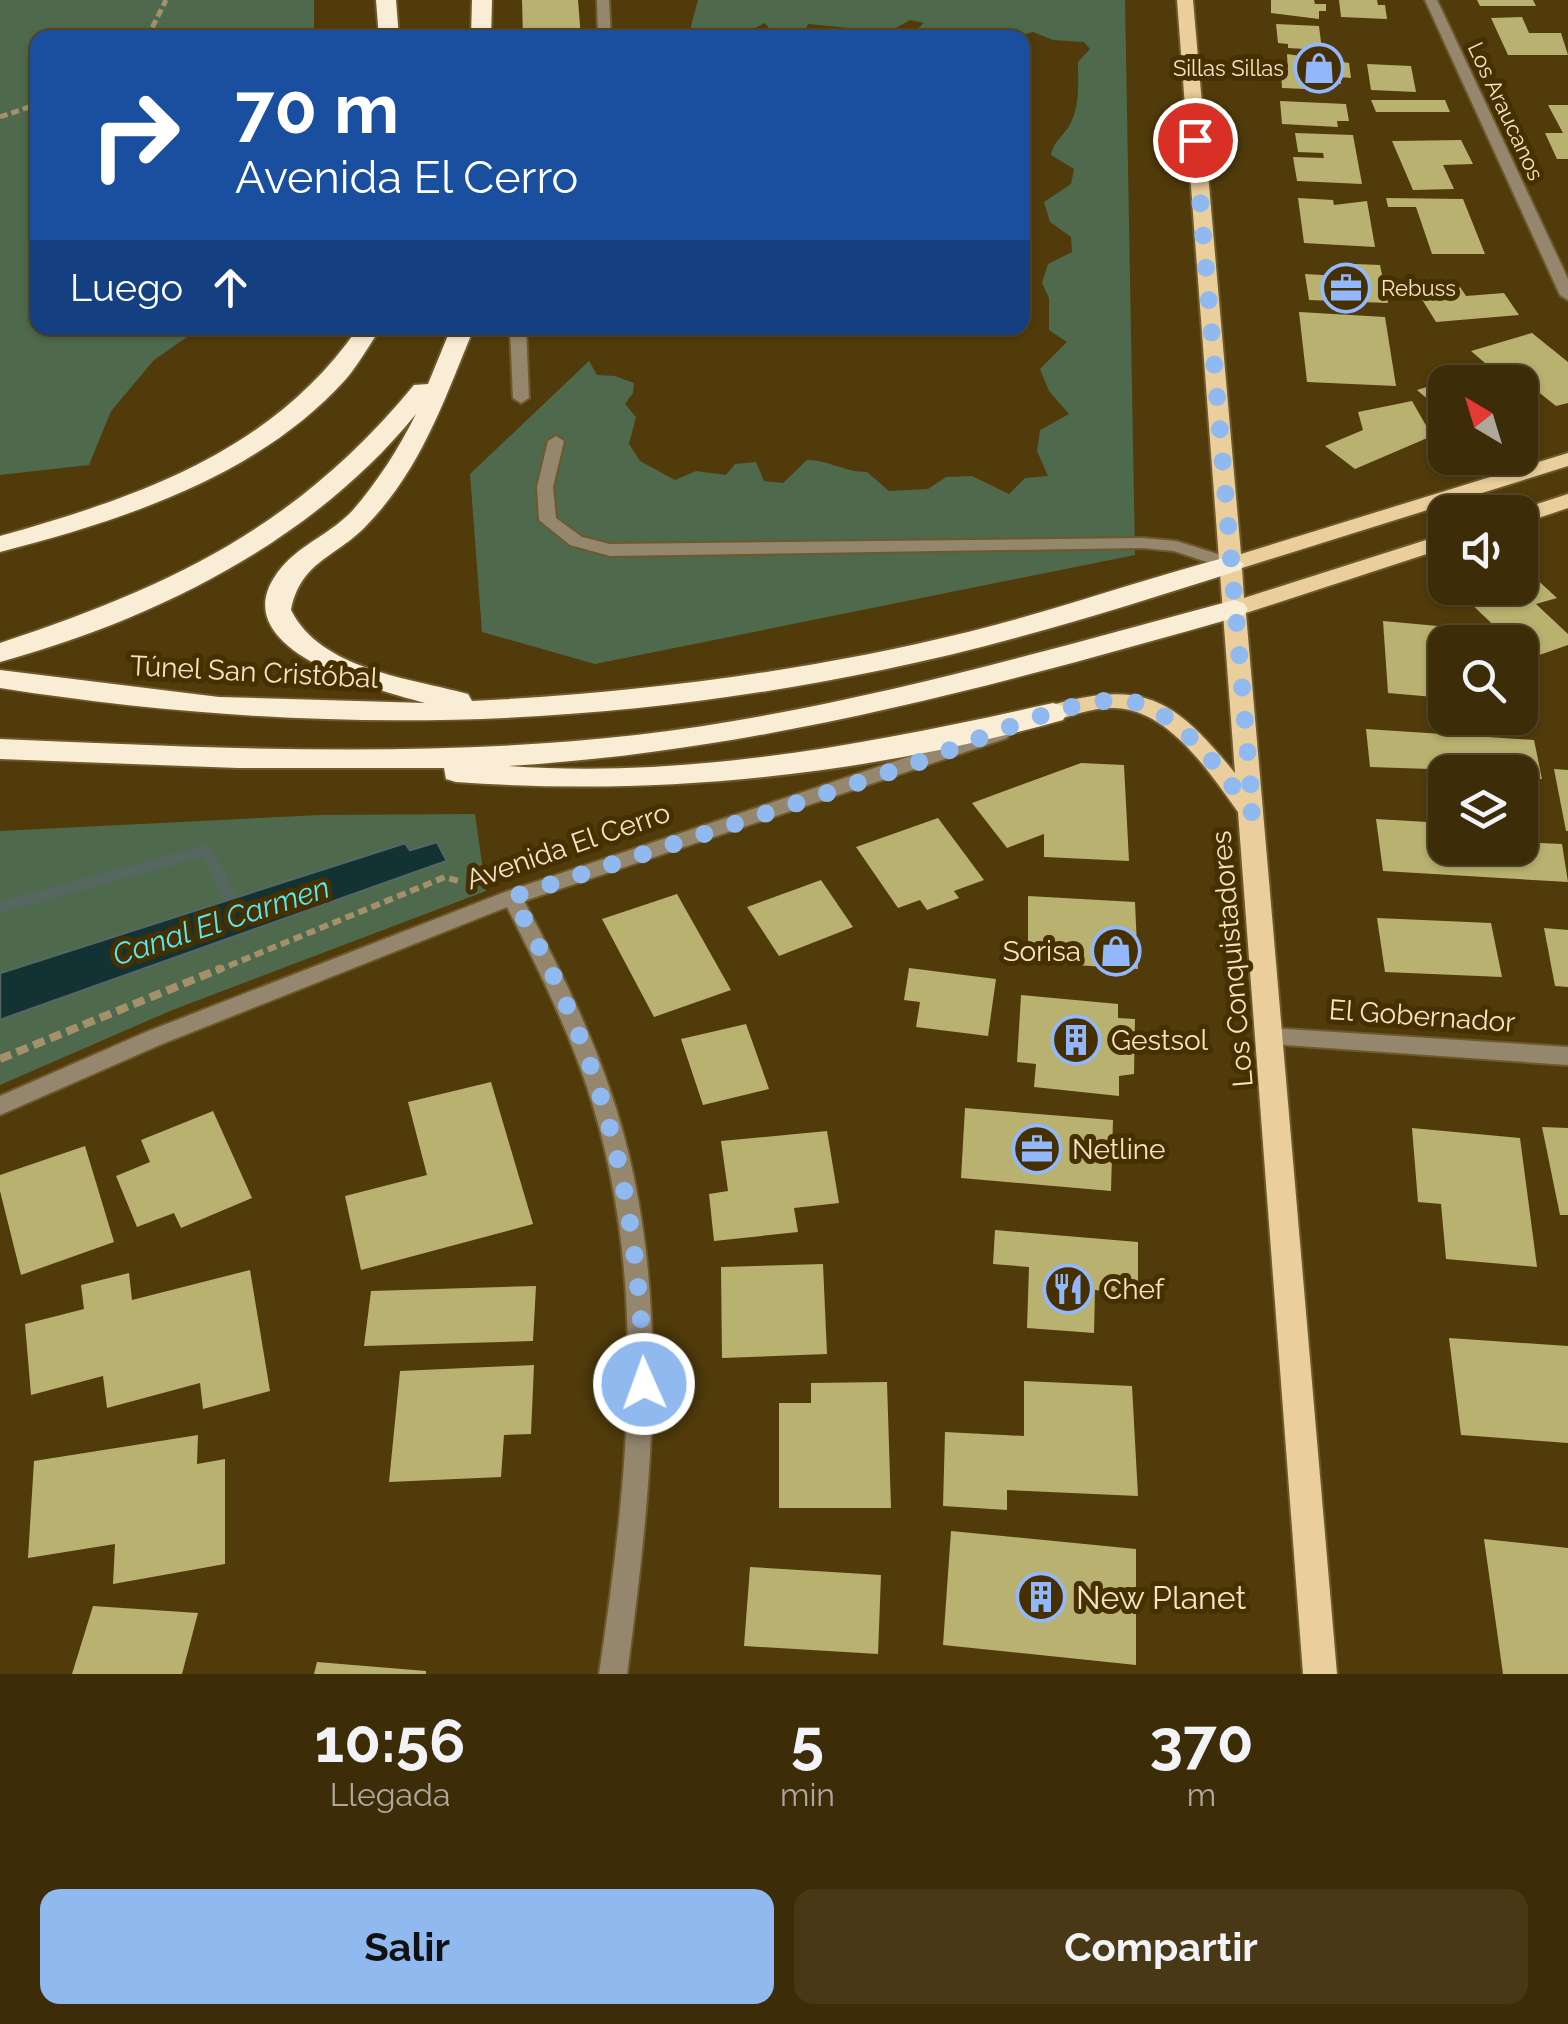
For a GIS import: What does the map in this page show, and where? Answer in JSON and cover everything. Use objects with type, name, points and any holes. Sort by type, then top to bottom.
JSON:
[{"type":"highway","points":[[386,0],[388,30]]},
{"type":"highway","points":[[480,30],[482,0]]},
{"type":"highway","points":[[0,544],[72,525],[146,498],[206,470],[313,399],[342,369],[365,335]]},
{"type":"highway","points":[[458,338],[428,416],[386,482],[352,526],[285,582],[277,602],[284,628],[314,651],[364,676],[506,710],[690,693],[880,661],[1028,626],[1231,564]]},
{"type":"highway","points":[[0,652],[174,587],[273,531],[371,451],[405,415],[458,338]]},
{"type":"highway","points":[[354,760],[633,746],[787,722],[992,677],[1234,609]]},
{"type":"highway","name":"Túnel San Cristóbal","points":[[6,680],[161,704],[354,713],[506,710]]},
{"type":"highway","points":[[0,749],[354,760],[552,778],[672,778],[858,756],[1052,713]]},
{"type":"main road","name":"Los Conquistadores","points":[[1185,0],[1205,280],[1272,1036],[1320,1674]]},
{"type":"main road","points":[[1231,564],[1568,459]]},
{"type":"main road","points":[[1538,510],[1568,501]]},
{"type":"main road","points":[[1234,609],[1428,546]]},
{"type":"main road","points":[[1052,713],[1107,700],[1146,706],[1202,751],[1253,814]]},
{"type":"street","points":[[603,0],[605,30]]},
{"type":"street","name":"Los Araucanos","points":[[1431,0],[1568,295]]},
{"type":"street","points":[[518,335],[521,398]]},
{"type":"street","points":[[556,441],[546,488],[548,520],[576,541],[610,550],[1142,543],[1176,546],[1231,564]]},
{"type":"street","name":"Avenida El Cerro","points":[[0,1106],[209,1016],[512,897],[915,763],[1052,713]]},
{"type":"street","points":[[512,897],[559,983],[587,1050],[610,1122],[636,1253],[642,1300],[643,1401],[628,1579],[612,1674]]},
{"type":"street","name":"El Gobernador","points":[[1272,1036],[1568,1056]]},
{"type":"path","points":[[151,30],[166,0]]},
{"type":"path","points":[[0,116],[30,107]]},
{"type":"path","points":[[0,1059],[445,877],[512,897]]},
{"type":"green space","points":[[0,0],[314,0],[314,30],[30,30],[30,335],[190,335],[154,360],[111,411],[89,465],[0,475]]},
{"type":"green space","points":[[698,0],[1125,0],[1135,555],[595,664],[482,632],[470,474],[589,361],[597,375],[634,383],[633,393],[625,404],[636,417],[629,444],[640,461],[675,480],[696,471],[726,475],[735,464],[756,462],[764,481],[783,483],[807,460],[867,472],[889,491],[928,489],[946,477],[972,476],[1009,494],[1025,478],[1048,476],[1037,451],[1040,430],[1069,414],[1049,391],[1040,369],[1067,342],[1049,330],[1049,298],[1042,283],[1048,264],[1072,252],[1071,237],[1050,222],[1044,202],[1071,184],[1074,169],[1051,155],[1075,113],[1078,62],[1090,49],[1084,42],[1053,40],[1030,30],[916,30],[924,23],[910,20],[892,30],[808,24],[806,30],[771,30],[765,23],[751,30],[690,30]]},
{"type":"green space","points":[[475,814],[486,891],[170,1011],[0,1085],[0,831],[320,815]]},
{"type":"water","name":"Canal El Carmen","points":[[437,842],[447,861],[0,1020],[0,973],[405,843],[410,850]]},
{"type":"building","points":[[522,0],[578,0],[580,30],[523,30]]},
{"type":"building","points":[[1271,0],[1314,0],[1315,4],[1326,4],[1326,11],[1319,11],[1319,19],[1271,13]]},
{"type":"building","points":[[1339,0],[1377,0],[1378,5],[1385,5],[1387,19],[1341,17]]},
{"type":"building","points":[[1477,0],[1533,0],[1536,6],[1480,6]]},
{"type":"building","points":[[1522,17],[1529,33],[1561,33],[1568,55],[1508,55],[1491,18]]},
{"type":"building","points":[[1276,24],[1319,26],[1322,50],[1288,48],[1288,44],[1278,43]]},
{"type":"building","name":"Sillas Sillas","points":[[1287,54],[1349,63],[1351,78],[1340,77],[1341,84],[1328,84],[1329,90],[1282,88],[1281,73],[1288,73]]},
{"type":"building","points":[[1367,64],[1411,66],[1416,92],[1371,90]]},
{"type":"building","points":[[1371,100],[1445,100],[1450,112],[1376,112]]},
{"type":"building","points":[[1280,101],[1346,104],[1349,121],[1337,121],[1338,127],[1282,124]]},
{"type":"building","points":[[1548,105],[1568,105],[1568,159],[1557,159],[1545,133],[1563,133]]},
{"type":"building","points":[[1295,133],[1353,135],[1362,184],[1297,181],[1293,157],[1324,158],[1323,153],[1298,152]]},
{"type":"building","points":[[1461,140],[1473,164],[1443,165],[1454,189],[1413,190],[1392,141]]},
{"type":"building","points":[[1298,198],[1333,200],[1334,205],[1367,201],[1375,247],[1304,243]]},
{"type":"building","points":[[1386,198],[1463,199],[1485,254],[1432,254],[1416,207],[1388,207]]},
{"type":"building","name":"Rebuss","points":[[1355,264],[1380,265],[1388,303],[1309,300],[1305,274],[1357,277]]},
{"type":"building","points":[[1456,281],[1466,296],[1504,293],[1519,315],[1436,322],[1413,285]]},
{"type":"building","points":[[1299,312],[1385,317],[1396,386],[1307,382]]},
{"type":"building","points":[[1532,333],[1568,362],[1568,403],[1556,406],[1538,392],[1538,365],[1487,365],[1471,351]]},
{"type":"building","points":[[1428,387],[1428,399],[1417,390]]},
{"type":"building","points":[[1412,401],[1428,429],[1428,438],[1355,469],[1325,446],[1363,430],[1358,412]]},
{"type":"building","points":[[1538,580],[1557,598],[1538,603]]},
{"type":"building","points":[[1472,605],[1537,605],[1568,634],[1568,645],[1538,656],[1538,625],[1493,625]]},
{"type":"building","points":[[1383,621],[1428,625],[1428,697],[1388,693]]},
{"type":"building","points":[[1366,729],[1534,740],[1537,755],[1428,755],[1428,769],[1370,767]]},
{"type":"building","points":[[1081,763],[1124,765],[1129,861],[1044,857],[1044,834],[1007,848],[972,803]]},
{"type":"building","points":[[1554,769],[1568,770],[1568,831],[1566,831]]},
{"type":"building","points":[[938,818],[984,880],[954,891],[959,898],[927,910],[920,900],[898,908],[856,847]]},
{"type":"building","points":[[1376,819],[1428,822],[1428,865],[1538,865],[1538,843],[1562,844],[1568,882],[1383,871]]},
{"type":"building","points":[[821,880],[853,927],[779,956],[747,907]]},
{"type":"building","points":[[677,894],[731,990],[654,1017],[602,919]]},
{"type":"building","points":[[1028,896],[1135,902],[1138,969],[1028,962]]},
{"type":"building","points":[[1377,918],[1491,923],[1502,977],[1385,972]]},
{"type":"building","points":[[1544,928],[1568,930],[1568,987],[1555,986]]},
{"type":"building","points":[[909,968],[996,979],[988,1036],[916,1027],[920,1002],[904,1000]]},
{"type":"building","name":"Gestsol","points":[[1021,995],[1118,1004],[1118,1018],[1135,1019],[1134,1074],[1119,1076],[1119,1096],[1034,1087],[1036,1064],[1017,1062]]},
{"type":"building","points":[[746,1024],[769,1089],[703,1105],[681,1039]]},
{"type":"building","points":[[491,1082],[533,1224],[361,1270],[345,1196],[427,1175],[408,1102]]},
{"type":"building","name":"Netline","points":[[965,1108],[1113,1120],[1111,1191],[961,1178]]},
{"type":"building","points":[[213,1111],[252,1198],[181,1228],[174,1213],[137,1227],[116,1176],[150,1162],[141,1140]]},
{"type":"building","points":[[1542,1127],[1568,1128],[1568,1215],[1560,1215]]},
{"type":"building","points":[[1412,1128],[1520,1138],[1537,1267],[1446,1259],[1441,1204],[1418,1202]]},
{"type":"building","points":[[827,1131],[839,1203],[794,1208],[798,1232],[714,1241],[709,1194],[728,1191],[721,1141]]},
{"type":"building","points":[[85,1146],[114,1242],[21,1275],[0,1191],[0,1175]]},
{"type":"building","points":[[995,1230],[1138,1242],[1138,1294],[1095,1290],[1094,1333],[1027,1328],[1029,1267],[993,1264]]},
{"type":"building","points":[[823,1264],[827,1354],[722,1358],[721,1267]]},
{"type":"building","points":[[250,1270],[270,1391],[203,1409],[200,1383],[107,1408],[103,1376],[31,1395],[25,1324],[84,1309],[81,1285],[129,1273],[132,1300]]},
{"type":"building","points":[[536,1286],[533,1341],[364,1346],[371,1291]]},
{"type":"building","points":[[1449,1338],[1568,1346],[1568,1443],[1461,1435]]},
{"type":"building","points":[[534,1365],[531,1434],[504,1435],[501,1477],[389,1482],[400,1371]]},
{"type":"building","points":[[1024,1381],[1132,1386],[1138,1496],[1007,1490],[1007,1510],[943,1506],[945,1432],[1024,1436]]},
{"type":"building","points":[[887,1382],[891,1508],[779,1508],[779,1403],[811,1403],[811,1383]]},
{"type":"building","points":[[198,1435],[197,1464],[225,1459],[225,1564],[113,1584],[115,1544],[28,1558],[34,1461]]},
{"type":"building","name":"New Planet","points":[[951,1531],[1136,1549],[1136,1665],[943,1645]]},
{"type":"building","points":[[1484,1539],[1568,1548],[1568,1674],[1503,1674]]},
{"type":"building","points":[[750,1567],[881,1575],[878,1654],[744,1646]]},
{"type":"building","points":[[93,1606],[198,1613],[182,1674],[72,1674]]},
{"type":"building","points":[[317,1662],[426,1671],[426,1674],[314,1674]]},
{"type":"waterway","name":"Canal El Carmen","points":[[0,907],[206,850],[228,895]]},
{"type":"place","name":"Sillas Sillas","points":[[1319,68]]},
{"type":"place","name":"Rebuss","points":[[1346,288]]},
{"type":"place","name":"Sorisa","points":[[1116,951]]},
{"type":"place","name":"Gestsol","points":[[1076,1040]]},
{"type":"place","name":"Netline","points":[[1037,1149]]},
{"type":"place","name":"Chef","points":[[1068,1289]]},
{"type":"place","name":"New Planet","points":[[1041,1597]]},
{"type":"route","points":[[644,1384],[642,1300],[636,1253],[610,1122],[587,1050],[559,983],[512,897],[915,763],[1052,713],[1107,700],[1134,702],[1160,713],[1202,751],[1253,814],[1195,140]]}]
